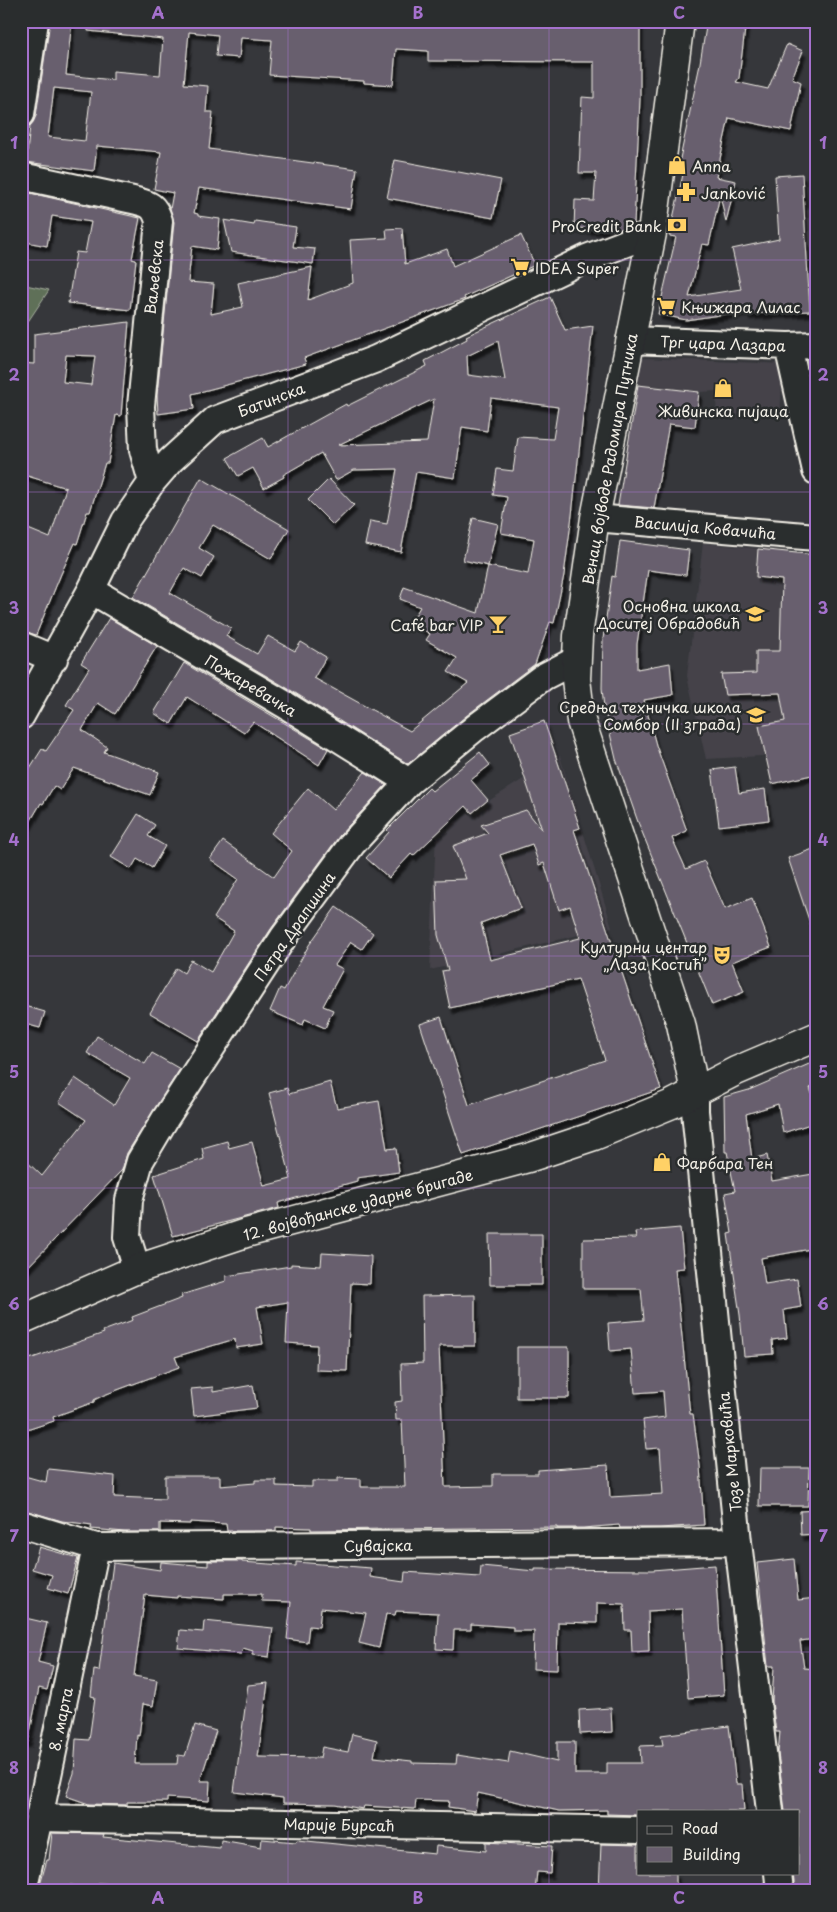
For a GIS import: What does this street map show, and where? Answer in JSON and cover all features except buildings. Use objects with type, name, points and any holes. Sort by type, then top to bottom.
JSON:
[{"type":"main road","name":"Венац војводе Радомира Путника","points":[[680,21],[652,233],[595,518],[576,660],[577,700],[581,721],[681,1024],[696,1092]]},
{"type":"main road","name":"12. војвођанске ударне бригаде","points":[[21,1320],[137,1269],[246,1233],[528,1158],[594,1136],[672,1104],[736,1071],[816,1038]]},
{"type":"street","points":[[21,114],[35,21]]},
{"type":"street","name":"Ваљевска","points":[[21,176],[133,200],[150,205],[156,211],[159,221],[142,406],[143,450],[152,482]]},
{"type":"street","name":"Батинска","points":[[21,716],[54,659],[126,521],[152,482],[171,460],[215,420],[376,359],[587,258],[652,233]]},
{"type":"street","name":"Трг цара Лазара","points":[[630,340],[788,346],[816,345]]},
{"type":"street","points":[[788,346],[816,471]]},
{"type":"street","name":"Василија Ковачића","points":[[595,518],[816,537]]},
{"type":"street","name":"Пожаревачка","points":[[91,590],[284,704],[410,782]]},
{"type":"street","points":[[21,644],[54,659]]},
{"type":"street","name":"Петра Драпшина","points":[[137,1269],[127,1237],[130,1200],[140,1161],[164,1119],[284,938],[352,844],[410,782],[475,728],[543,677],[576,660]]},
{"type":"street","name":"Тозе Марковића","points":[[696,1092],[695,1111],[738,1542],[770,1810]]},
{"type":"street","name":"Сувајска","points":[[21,1524],[96,1547],[738,1542]]},
{"type":"street","name":"8. марта","points":[[22,1891],[40,1818],[96,1547]]},
{"type":"street","name":"Марије Бурсаћ","points":[[40,1818],[637,1830]]},
{"type":"street","points":[[778,1874],[780,1891]]},
{"type":"shaded area","points":[[816,209],[816,311],[810,311],[805,210]]},
{"type":"shaded area","name":"Живинска пијаца","points":[[642,358],[783,364],[780,417],[716,413],[717,391],[699,392],[638,385]]},
{"type":"shaded area","name":"Основна школа Доситеј Обрадовић","points":[[703,543],[816,555],[816,753],[706,759],[687,676]]},
{"type":"shaded area","points":[[560,756],[612,927],[430,970],[436,834]]},
{"type":"green space","points":[[21,284],[49,290],[21,332]]},
{"type":"place","name":"Anna","points":[[677,165]]},
{"type":"place","name":"Janković","points":[[686,192]]},
{"type":"place","name":"ProCredit Bank","points":[[677,225]]},
{"type":"place","name":"IDEA Super","points":[[520,267]]},
{"type":"place","name":"Књижара Лилас","points":[[666,306]]},
{"type":"place","name":"Живинска пијаца","points":[[723,388]]},
{"type":"place","name":"Основна школа Доситеј Обрадовић","points":[[755,614]]},
{"type":"place","name":"Café bar VIP","points":[[498,624]]},
{"type":"place","name":"Средња техничка школа Сомбор (II зграда)","points":[[756,715]]},
{"type":"place","name":"Културни центар „Лаза Костић”","points":[[722,955]]},
{"type":"place","name":"Фарбара Тен","points":[[662,1162]]}]
